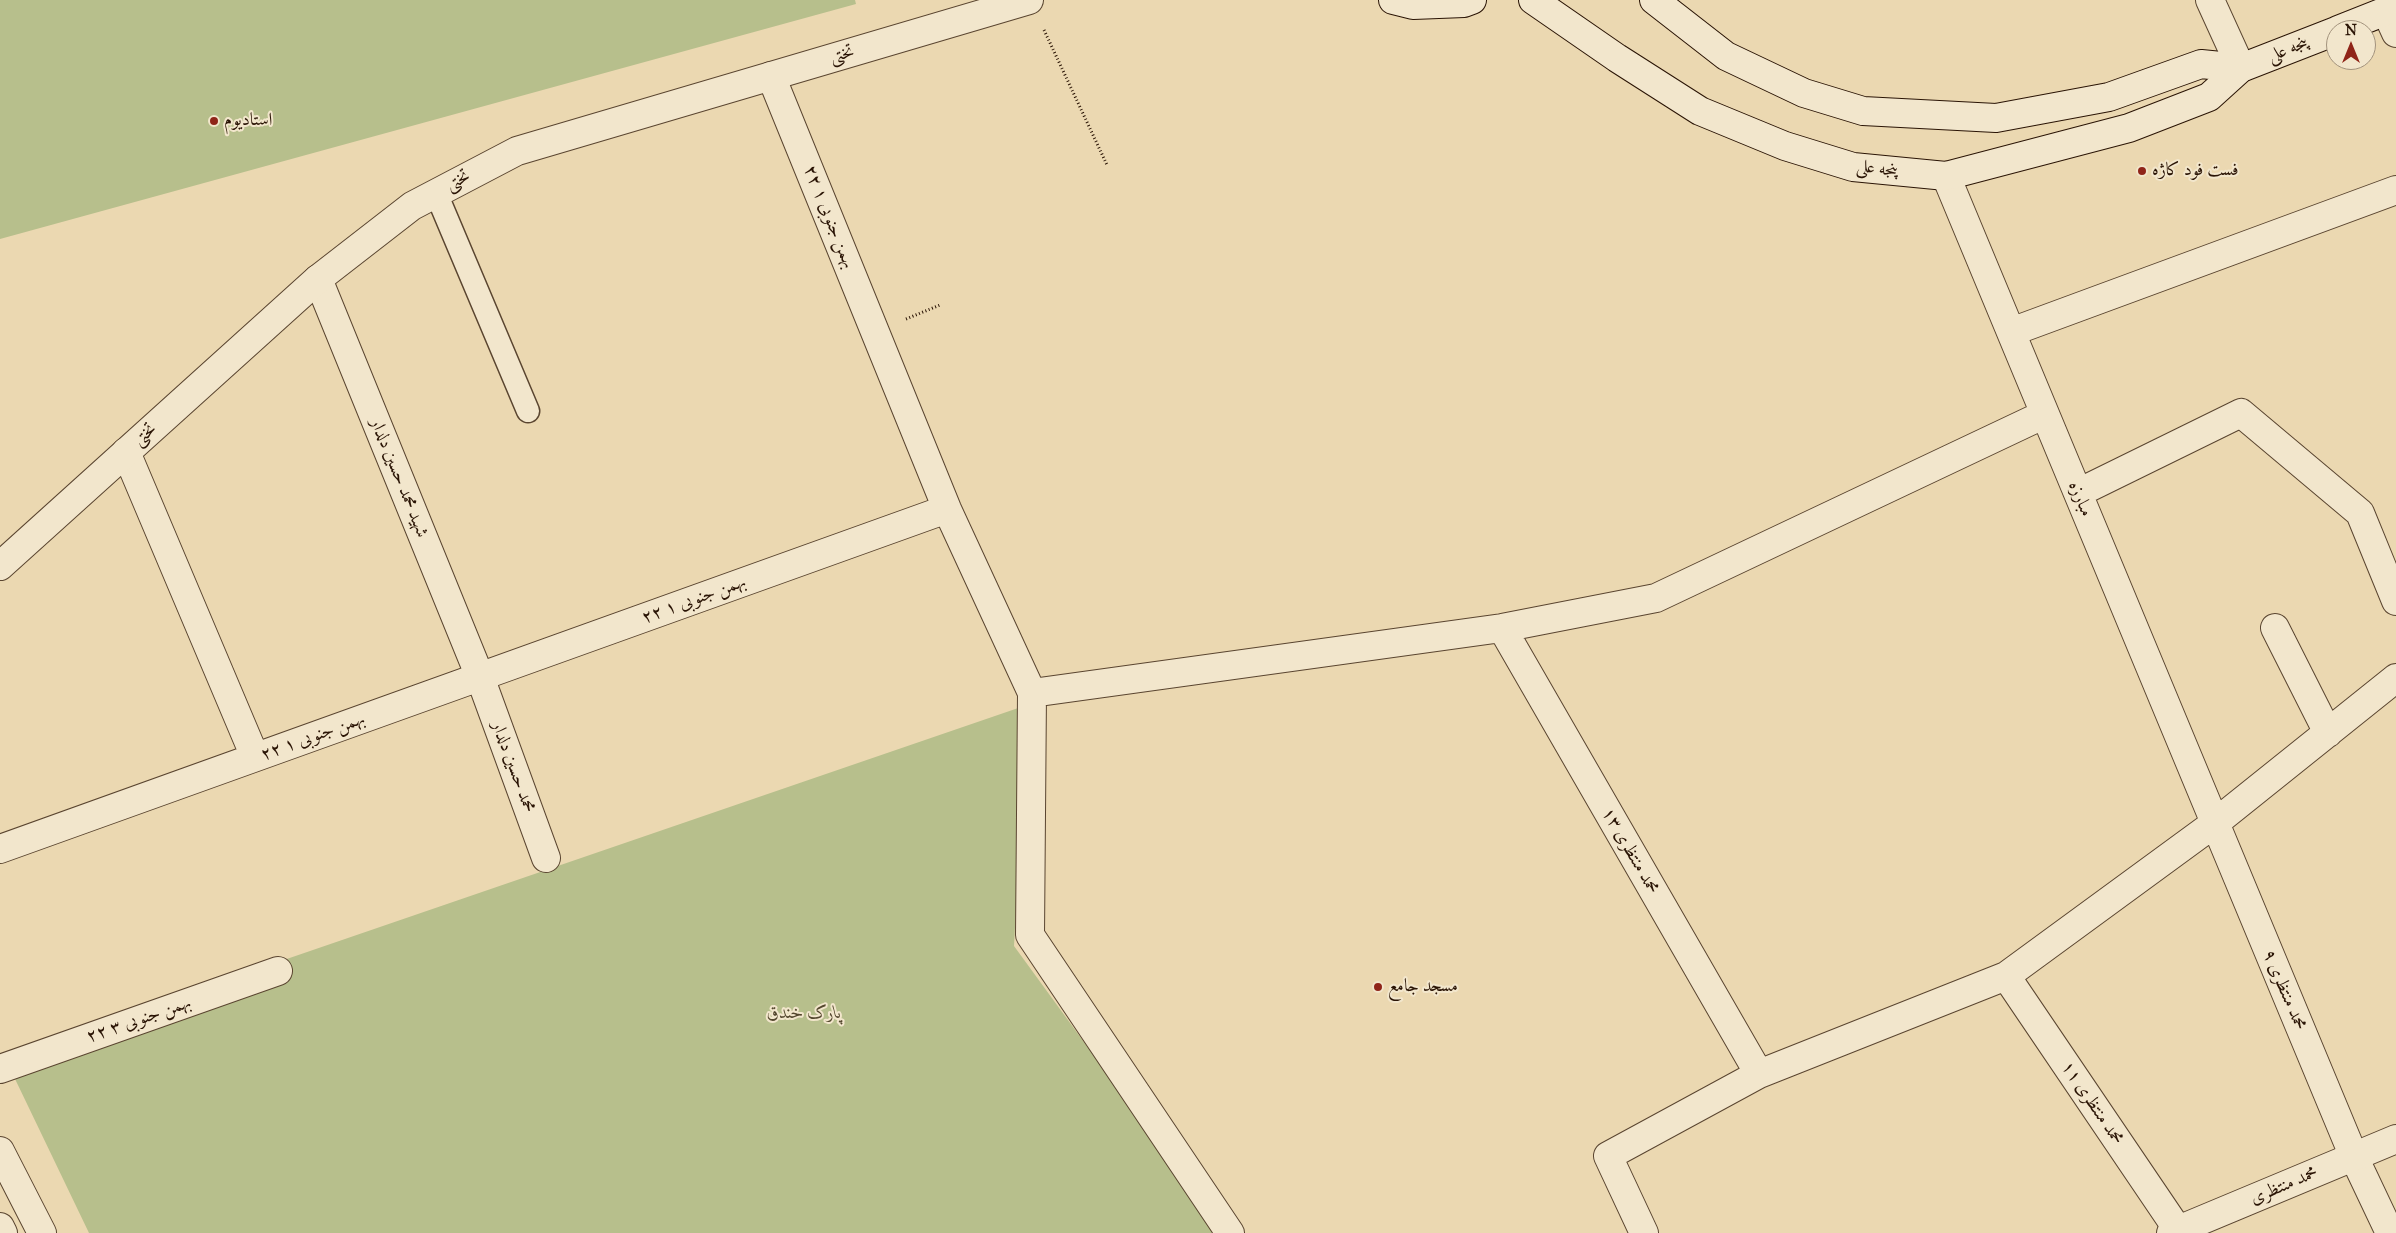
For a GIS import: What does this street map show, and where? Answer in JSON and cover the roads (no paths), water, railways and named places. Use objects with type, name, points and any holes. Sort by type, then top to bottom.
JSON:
[{"type":"street","name":"تختی","points":[[0,566],[318,279],[412,206],[517,151],[1029,0]]},
{"type":"street","points":[[1393,0],[1413,5],[1464,3],[1472,0]]},
{"type":"street","name":"پنجه علی","points":[[1533,0],[1617,58],[1708,114],[1784,146],[1853,167],[1946,176],[2129,128],[2209,97],[2240,68],[2326,34]]},
{"type":"street","name":"پنجه علی","points":[[1654,0],[1726,56],[1804,93],[1864,111],[1996,118],[2109,97],[2201,64],[2240,68]]},
{"type":"street","points":[[2210,0],[2240,68]]},
{"type":"street","name":"پنجه علی","points":[[2376,21],[2393,17]]},
{"type":"street","name":"۲۲ بهمن جنوبی ۱","points":[[0,849],[948,509],[771,76]]},
{"type":"street","name":"مبارزه","points":[[1946,176],[2215,823]]},
{"type":"street","points":[[2011,332],[2396,190]]},
{"type":"street","name":"شهید محمد حسین دلدار","points":[[318,279],[480,677]]},
{"type":"street","points":[[2078,493],[2241,413],[2360,514],[2396,601]]},
{"type":"street","points":[[1032,694],[1502,628],[1656,598],[2045,414]]},
{"type":"street","points":[[126,452],[255,757]]},
{"type":"street","points":[[948,509],[1032,694],[1030,935],[1230,1233]]},
{"type":"street","name":"محمد منتظری ۱۳","points":[[1502,628],[1759,1074]]},
{"type":"street","points":[[2275,628],[2328,733]]},
{"type":"street","name":"محمد حسین دلدار","points":[[480,677],[546,858]]},
{"type":"street","points":[[1644,1233],[1608,1156],[1759,1074],[2006,976],[2215,823],[2396,678]]},
{"type":"street","name":"محمد منتظری ۹","points":[[2215,823],[2354,1157],[2390,1233]]},
{"type":"street","name":"۲۲ بهمن جنوبی ۳","points":[[0,1069],[278,971]]},
{"type":"street","name":"محمد منتظری ۱۱","points":[[2006,976],[2174,1232]]},
{"type":"street","name":"محمد منتظری","points":[[2174,1232],[2396,1139]]},
{"type":"street","points":[[0,1151],[42,1233]]},
{"type":"street","points":[[0,1227],[3,1233]]},
{"type":"lane","points":[[436,193],[528,411]]},
{"type":"place","name":"استادیوم","points":[[214,121]]},
{"type":"place","name":"فست فود کاژه","points":[[2142,171]]},
{"type":"place","name":"مسجد جامع","points":[[1378,987]]},
{"type":"park label","name":"پارک خندق","points":[[804,1014]]}]
